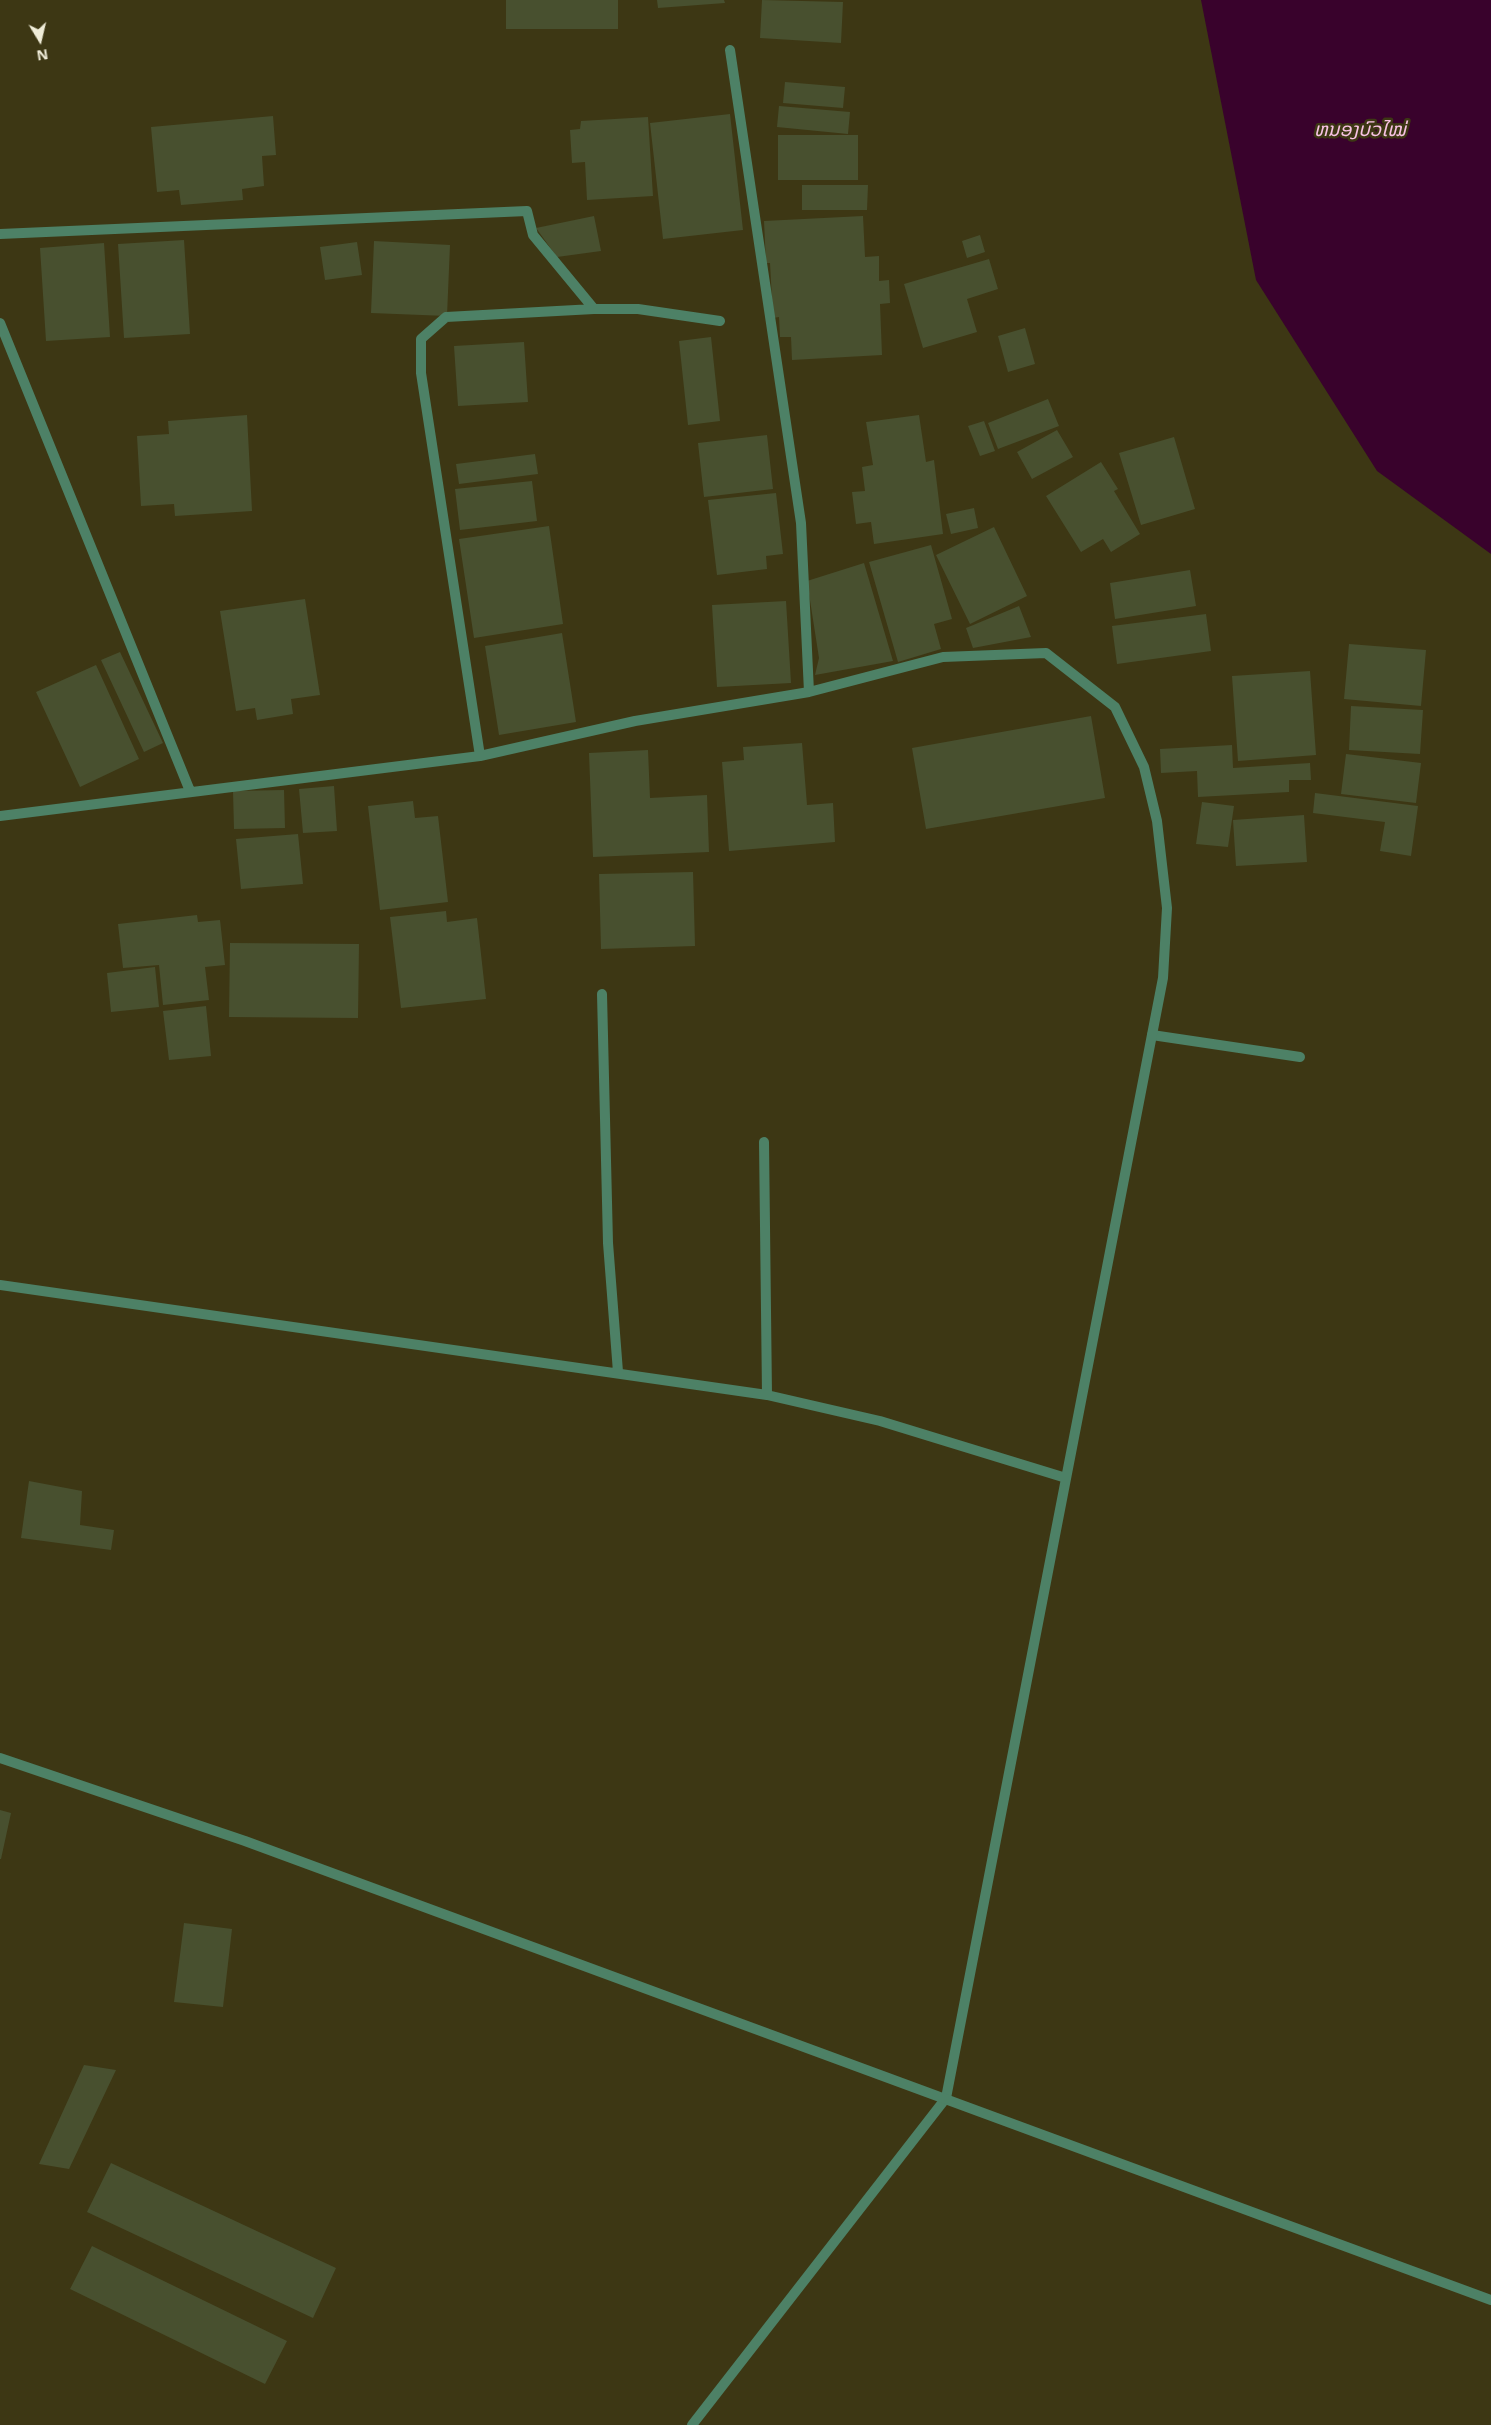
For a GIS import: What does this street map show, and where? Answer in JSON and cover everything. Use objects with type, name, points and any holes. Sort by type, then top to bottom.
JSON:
[{"type":"street","points":[[730,50],[801,523],[809,692]]},
{"type":"street","points":[[0,234],[527,211],[533,235],[594,309]]},
{"type":"street","points":[[480,756],[421,373],[421,339],[446,318],[594,309],[638,309],[720,321]]},
{"type":"street","points":[[0,323],[190,791]]},
{"type":"street","points":[[0,816],[480,756],[635,721],[809,692],[943,657],[1046,653],[1115,707],[1144,766],[1157,821],[1167,908],[1163,978],[946,2098],[692,2425]]},
{"type":"street","points":[[602,994],[608,1243],[618,1372]]},
{"type":"street","points":[[1152,1035],[1300,1057]]},
{"type":"street","points":[[764,1142],[767,1395]]},
{"type":"street","points":[[0,1285],[618,1372],[767,1395],[880,1421],[1066,1478]]},
{"type":"street","points":[[0,1758],[245,1841],[946,2098],[1006,2123],[1491,2300]]},
{"type":"water","name":"ຫນອງບົວໄໝ່","points":[[1201,0],[1491,0],[1491,554],[1377,471],[1256,280]]},
{"type":"building","points":[[506,0],[618,0],[618,29],[506,29]]},
{"type":"building","points":[[657,0],[724,0],[725,3],[658,8]]},
{"type":"building","points":[[762,0],[843,2],[841,43],[760,38]]},
{"type":"building","points":[[785,82],[845,87],[843,108],[783,103]]},
{"type":"building","points":[[779,106],[850,112],[848,134],[777,127]]},
{"type":"building","points":[[730,114],[743,230],[663,239],[650,123]]},
{"type":"building","points":[[273,116],[276,155],[262,156],[264,186],[242,189],[243,200],[181,205],[179,190],[157,192],[151,127]]},
{"type":"building","points":[[648,117],[653,196],[587,200],[585,162],[572,163],[570,130],[580,129],[581,121]]},
{"type":"building","points":[[778,135],[858,135],[858,180],[778,180]]},
{"type":"building","points":[[802,185],[868,185],[867,210],[802,210]]},
{"type":"building","points":[[594,216],[601,251],[557,257],[536,228]]},
{"type":"building","points":[[863,216],[865,257],[879,256],[879,281],[889,280],[890,303],[880,304],[882,355],[792,360],[791,337],[780,337],[779,317],[773,318],[770,263],[766,263],[764,221]]},
{"type":"building","points":[[980,235],[985,252],[967,258],[962,241]]},
{"type":"building","points":[[184,240],[190,334],[124,338],[118,244]]},
{"type":"building","points":[[374,241],[450,245],[447,316],[371,313]]},
{"type":"building","points":[[357,242],[362,275],[325,280],[320,247]]},
{"type":"building","points":[[104,243],[110,337],[46,341],[40,248]]},
{"type":"building","points":[[989,259],[998,289],[967,299],[977,332],[923,348],[904,284]]},
{"type":"building","points":[[1025,328],[1035,364],[1008,372],[998,336]]},
{"type":"building","points":[[711,337],[720,421],[688,425],[679,341]]},
{"type":"building","points":[[524,342],[528,402],[458,406],[454,346]]},
{"type":"building","points":[[1048,399],[1059,426],[998,449],[988,423]]},
{"type":"building","points":[[247,415],[252,511],[175,516],[174,504],[141,506],[137,436],[169,434],[168,421]]},
{"type":"building","points":[[919,415],[926,462],[934,460],[943,534],[874,544],[871,522],[856,524],[852,492],[865,491],[862,467],[873,465],[866,422]]},
{"type":"building","points":[[984,421],[995,451],[980,456],[968,426]]},
{"type":"building","points":[[1057,430],[1073,457],[1032,479],[1017,452]]},
{"type":"building","points":[[767,435],[773,489],[704,497],[698,443]]},
{"type":"building","points":[[1174,437],[1195,509],[1141,525],[1119,453]]},
{"type":"building","points":[[535,454],[538,474],[459,484],[456,464]]},
{"type":"building","points":[[1101,462],[1118,489],[1114,491],[1140,534],[1111,552],[1103,539],[1081,552],[1046,496]]},
{"type":"building","points":[[532,481],[537,521],[460,530],[455,489]]},
{"type":"building","points":[[776,493],[783,554],[766,556],[767,569],[717,575],[708,500]]},
{"type":"building","points":[[974,508],[978,528],[951,534],[946,514]]},
{"type":"building","points":[[549,526],[563,624],[474,638],[459,539]]},
{"type":"building","points":[[994,527],[1027,596],[970,624],[936,555]]},
{"type":"building","points":[[931,545],[952,619],[934,624],[941,649],[898,662],[869,562]]},
{"type":"building","points":[[864,563],[893,661],[815,675],[819,658],[807,581]]},
{"type":"building","points":[[1190,570],[1196,606],[1115,619],[1110,583]]},
{"type":"building","points":[[305,599],[320,695],[291,699],[293,714],[257,720],[255,708],[236,711],[220,611]]},
{"type":"building","points":[[786,601],[791,683],[717,687],[712,605]]},
{"type":"building","points":[[1019,606],[1031,637],[973,648],[966,628]]},
{"type":"building","points":[[1206,614],[1211,651],[1117,664],[1112,626]]},
{"type":"building","points":[[562,633],[576,722],[499,735],[485,646]]},
{"type":"building","points":[[1349,644],[1426,650],[1421,706],[1344,699]]},
{"type":"building","points":[[120,652],[163,743],[144,752],[101,660]]},
{"type":"building","points":[[96,665],[139,759],[80,787],[36,692]]},
{"type":"building","points":[[1310,671],[1316,755],[1238,761],[1232,676]]},
{"type":"building","points":[[1351,706],[1423,710],[1420,754],[1349,750]]},
{"type":"building","points":[[1091,716],[1105,798],[926,829],[912,748]]},
{"type":"building","points":[[802,743],[807,805],[833,803],[835,842],[729,851],[722,762],[744,760],[743,747]]},
{"type":"building","points":[[1232,745],[1233,768],[1310,763],[1311,780],[1289,780],[1289,792],[1198,797],[1197,771],[1161,773],[1160,749]]},
{"type":"building","points":[[648,750],[650,798],[707,795],[709,852],[593,857],[589,753]]},
{"type":"building","points":[[1346,754],[1421,763],[1416,803],[1341,794]]},
{"type":"building","points":[[334,786],[337,831],[303,833],[299,789]]},
{"type":"building","points":[[284,790],[285,828],[234,829],[233,791]]},
{"type":"building","points":[[1315,793],[1418,806],[1411,856],[1380,851],[1385,822],[1313,813]]},
{"type":"building","points":[[413,801],[415,818],[438,816],[448,902],[380,910],[368,806]]},
{"type":"building","points":[[1202,802],[1234,806],[1228,847],[1196,844]]},
{"type":"building","points":[[1304,815],[1307,862],[1236,866],[1233,820]]},
{"type":"building","points":[[298,834],[303,884],[241,889],[236,839]]},
{"type":"building","points":[[693,872],[695,946],[601,949],[599,874]]},
{"type":"building","points":[[446,911],[447,922],[477,918],[486,999],[401,1008],[390,917]]},
{"type":"building","points":[[197,915],[198,922],[220,920],[225,965],[205,967],[209,1000],[163,1005],[159,965],[123,968],[118,924]]},
{"type":"building","points":[[230,943],[359,944],[358,1018],[229,1017]]},
{"type":"building","points":[[155,967],[159,1007],[111,1012],[107,973]]},
{"type":"building","points":[[206,1006],[211,1056],[169,1060],[163,1011]]},
{"type":"building","points":[[29,1481],[82,1491],[80,1525],[114,1530],[111,1550],[21,1538]]},
{"type":"building","points":[[0,1810],[11,1813],[1,1859],[0,1859]]},
{"type":"building","points":[[184,1923],[232,1929],[223,2007],[174,2002]]},
{"type":"building","points":[[84,2065],[116,2070],[69,2169],[39,2164]]},
{"type":"building","points":[[111,2163],[336,2268],[313,2318],[87,2212]]},
{"type":"building","points":[[92,2246],[287,2341],[265,2384],[70,2289]]}]
